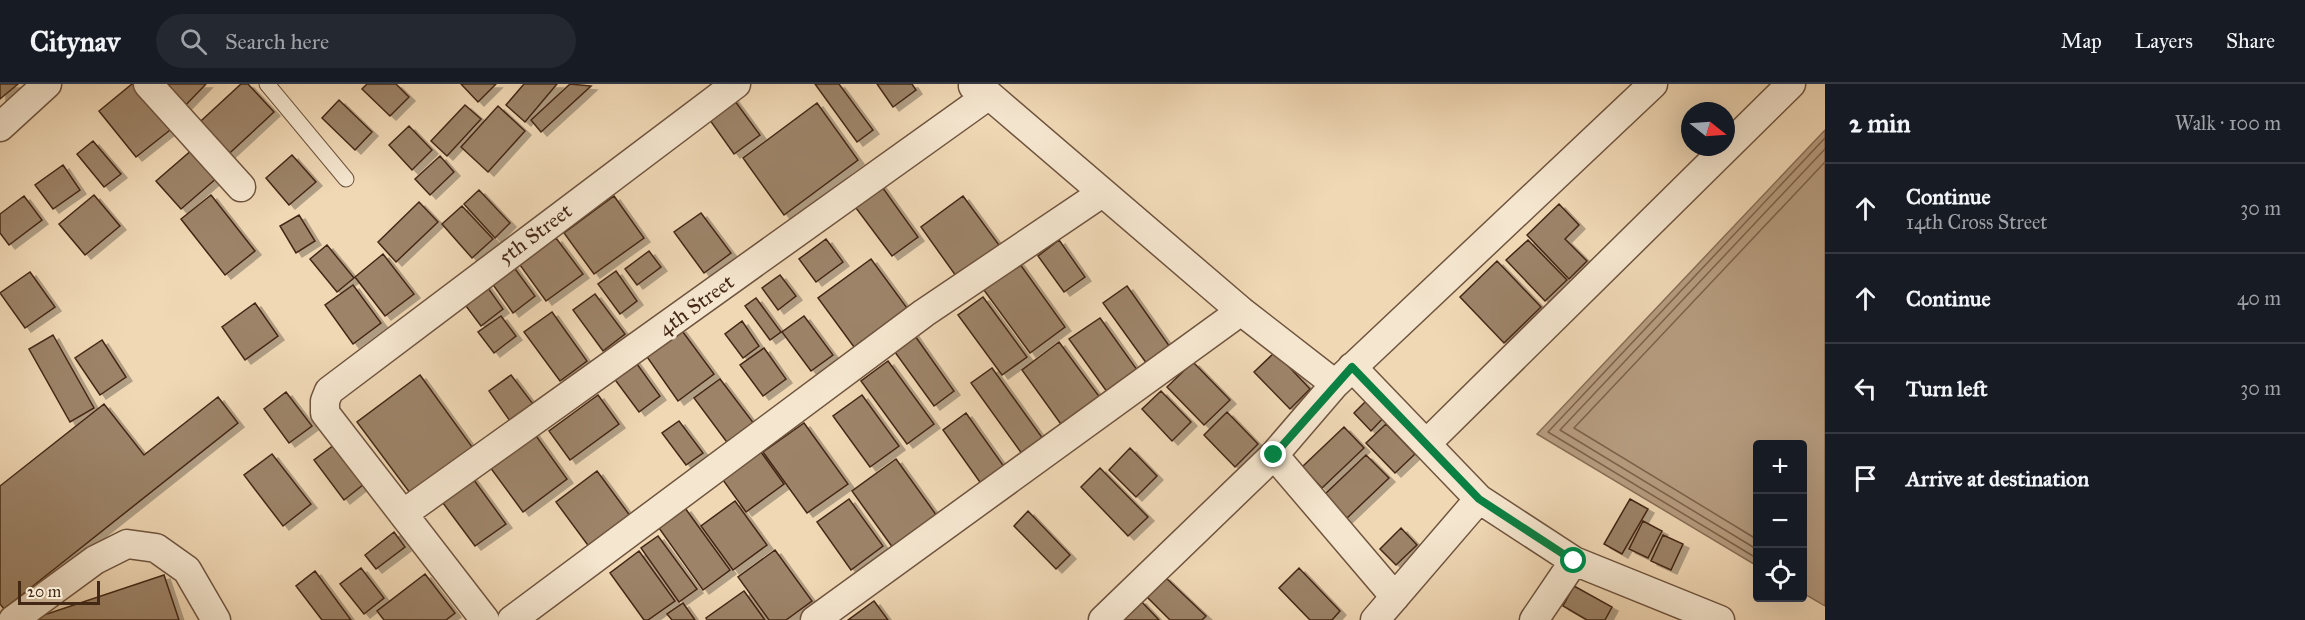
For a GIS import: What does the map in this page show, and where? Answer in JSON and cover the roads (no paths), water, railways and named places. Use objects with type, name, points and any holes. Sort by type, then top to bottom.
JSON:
[{"type":"street","points":[[0,127],[47,84]]},
{"type":"street","points":[[148,84],[241,187]]},
{"type":"street","name":"5th Street","points":[[403,514],[325,412],[325,401],[335,384],[736,84]]},
{"type":"street","points":[[1103,620],[1274,455],[1344,376],[1653,84]]},
{"type":"street","points":[[1426,444],[1791,84]]},
{"type":"street","points":[[980,89],[1241,311],[1344,376],[1426,444],[1479,499],[1574,561],[1666,610],[1720,620]]},
{"type":"street","name":"4th Street","points":[[403,514],[980,89]]},
{"type":"street","points":[[512,620],[924,313],[1102,193]]},
{"type":"street","points":[[815,620],[1241,311]]},
{"type":"street","points":[[1274,455],[1395,597]]},
{"type":"street","points":[[1376,620],[1479,499]]},
{"type":"street","points":[[403,514],[485,620]]},
{"type":"street","points":[[13,620],[95,560],[127,544],[156,548],[187,570],[216,620]]},
{"type":"street","points":[[1534,620],[1574,561]]},
{"type":"lane","points":[[267,84],[346,178]]},
{"type":"water","points":[[1825,130],[1825,606],[1807,595],[1807,440],[1753,440],[1753,564],[1537,434]]}]
